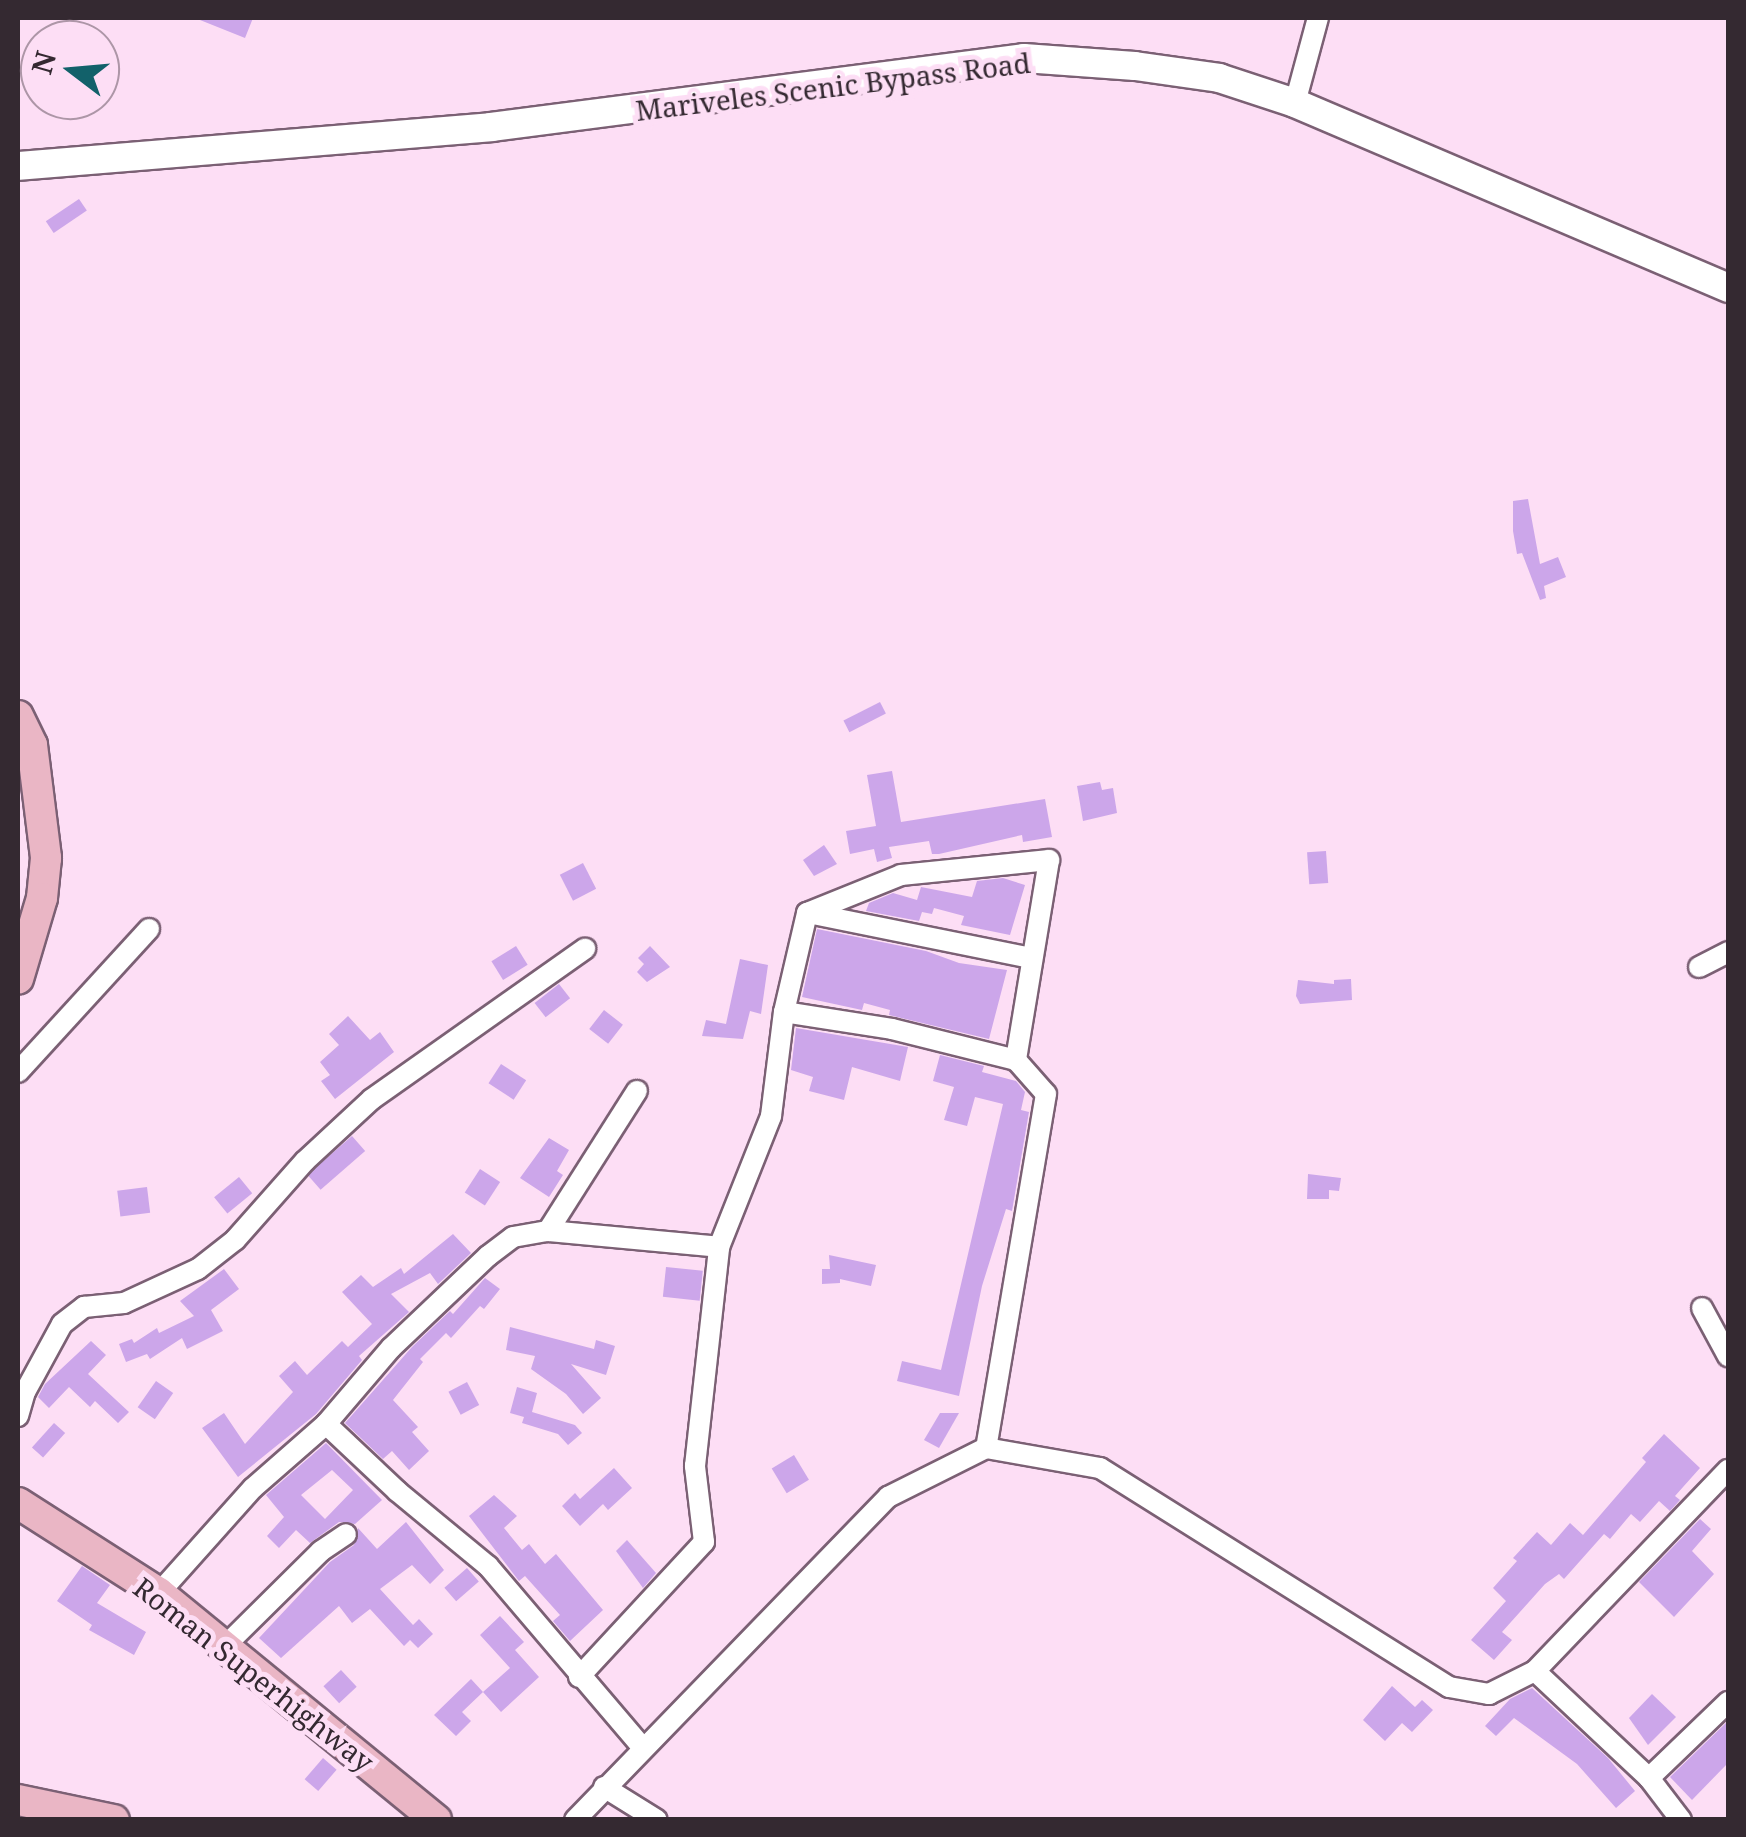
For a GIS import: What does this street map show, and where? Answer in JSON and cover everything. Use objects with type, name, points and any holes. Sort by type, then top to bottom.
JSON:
[{"type":"main road","name":"Mariveles Scenic Bypass Road","points":[[18,166],[491,127],[1024,58],[1219,78],[1296,103],[1728,288]]},
{"type":"main road","points":[[18,716],[32,746],[46,858],[39,913],[18,979]]},
{"type":"main road","name":"Roman Superhighway","points":[[18,1503],[159,1593],[436,1820]]},
{"type":"main road","points":[[18,1800],[114,1820]]},
{"type":"street","points":[[1296,103],[1318,18]]},
{"type":"street","points":[[807,913],[901,874],[1049,860],[1016,1060]]},
{"type":"street","points":[[807,913],[1031,958]]},
{"type":"street","points":[[579,1678],[704,1542],[695,1466],[720,1246],[770,1116],[784,1012],[807,913]]},
{"type":"street","points":[[18,1072],[150,928]]},
{"type":"street","points":[[18,1416],[25,1392],[62,1324],[84,1307],[124,1303],[198,1269],[235,1240],[305,1161],[372,1099],[585,949]]},
{"type":"street","points":[[1698,967],[1728,952]]},
{"type":"street","points":[[784,1012],[892,1030],[1016,1060],[1046,1094],[986,1448]]},
{"type":"street","points":[[548,1231],[637,1091]]},
{"type":"street","points":[[159,1593],[253,1488],[326,1424],[391,1348],[513,1237],[548,1231],[720,1246]]},
{"type":"street","points":[[1702,1308],[1728,1356]]},
{"type":"street","points":[[326,1424],[397,1491],[488,1566],[579,1678],[642,1747]]},
{"type":"street","points":[[575,1820],[888,1497],[986,1448],[1100,1468],[1450,1687],[1489,1694],[1536,1671],[1728,1470]]},
{"type":"street","points":[[224,1647],[321,1551],[346,1534]]},
{"type":"street","points":[[1536,1671],[1650,1778],[1681,1820]]},
{"type":"street","points":[[1650,1778],[1728,1702]]},
{"type":"street","points":[[604,1787],[658,1820]]},
{"type":"building","points":[[195,18],[253,18],[245,38]]},
{"type":"building","points":[[79,199],[87,211],[54,233],[46,221]]},
{"type":"building","points":[[1528,499],[1540,564],[1558,557],[1566,577],[1544,586],[1546,598],[1540,600],[1522,553],[1517,554],[1513,531],[1513,501]]},
{"type":"building","points":[[880,702],[886,714],[849,732],[843,721]]},
{"type":"building","points":[[892,771],[901,822],[1045,799],[1052,837],[1023,842],[1022,835],[939,854],[932,854],[929,841],[889,847],[892,858],[877,862],[874,849],[850,854],[846,831],[876,826],[867,775]]},
{"type":"building","points":[[1100,782],[1102,790],[1113,788],[1117,813],[1083,821],[1077,786]]},
{"type":"building","points":[[824,845],[837,864],[814,876],[803,860]]},
{"type":"building","points":[[1326,851],[1328,883],[1309,884],[1307,852]]},
{"type":"building","points":[[583,863],[596,889],[573,901],[560,875]]},
{"type":"building","points":[[1003,878],[1025,885],[1010,935],[961,925],[964,916],[934,908],[932,914],[922,912],[919,921],[866,911],[869,903],[893,893],[917,900],[921,887],[972,897],[977,881]]},
{"type":"building","points":[[817,929],[926,951],[959,963],[1007,970],[989,1039],[889,1015],[890,1010],[864,1003],[862,1010],[802,997]]},
{"type":"building","points":[[516,946],[528,965],[503,980],[491,961]]},
{"type":"building","points":[[650,946],[670,967],[647,982],[637,972],[644,964],[638,958]]},
{"type":"building","points":[[740,959],[768,965],[761,1014],[750,1011],[743,1039],[702,1036],[706,1020],[726,1024]]},
{"type":"building","points":[[1351,979],[1352,1000],[1300,1004],[1296,996],[1298,980],[1334,984],[1334,980]]},
{"type":"building","points":[[559,984],[570,998],[546,1017],[535,1003]]},
{"type":"building","points":[[604,1010],[623,1025],[608,1044],[589,1029]]},
{"type":"building","points":[[348,1016],[370,1040],[380,1032],[394,1052],[335,1099],[321,1081],[330,1075],[320,1062],[339,1045],[329,1034]]},
{"type":"building","points":[[796,1028],[908,1047],[900,1081],[852,1067],[844,1100],[809,1091],[813,1077],[791,1070]]},
{"type":"building","points":[[940,1055],[984,1066],[982,1072],[1016,1081],[1025,1092],[1021,1110],[1029,1112],[1012,1211],[1006,1209],[982,1286],[959,1396],[897,1381],[902,1361],[941,1370],[1003,1104],[975,1097],[967,1126],[944,1120],[954,1087],[933,1081]]},
{"type":"building","points":[[501,1064],[526,1080],[514,1100],[488,1083]]},
{"type":"building","points":[[352,1136],[365,1151],[321,1190],[307,1175]]},
{"type":"building","points":[[549,1138],[569,1150],[557,1171],[563,1175],[549,1197],[520,1178]]},
{"type":"building","points":[[480,1169],[500,1182],[485,1206],[465,1192]]},
{"type":"building","points":[[1308,1174],[1341,1178],[1339,1191],[1329,1190],[1329,1199],[1307,1199]]},
{"type":"building","points":[[239,1177],[252,1193],[227,1213],[214,1197]]},
{"type":"building","points":[[147,1187],[150,1213],[120,1216],[117,1191]]},
{"type":"building","points":[[453,1234],[471,1253],[438,1284],[430,1273],[391,1294],[409,1312],[359,1356],[362,1360],[316,1414],[238,1477],[202,1428],[224,1413],[245,1444],[293,1392],[279,1376],[295,1361],[307,1375],[342,1341],[348,1347],[372,1324],[342,1292],[361,1275],[373,1287],[401,1268],[404,1274]]},
{"type":"building","points":[[829,1255],[876,1265],[871,1286],[840,1279],[840,1283],[822,1284],[822,1269],[830,1269]]},
{"type":"building","points":[[666,1267],[703,1271],[700,1301],[663,1297]]},
{"type":"building","points":[[224,1269],[239,1289],[211,1310],[223,1331],[187,1349],[182,1338],[150,1359],[147,1354],[126,1362],[119,1344],[132,1339],[134,1343],[157,1328],[159,1333],[194,1316],[180,1301]]},
{"type":"building","points":[[485,1278],[500,1289],[451,1338],[446,1333],[420,1359],[423,1362],[393,1400],[418,1427],[412,1432],[429,1451],[409,1470],[392,1451],[383,1459],[345,1423],[412,1347],[450,1311],[453,1314]]},
{"type":"building","points":[[510,1327],[594,1349],[596,1340],[615,1346],[606,1375],[571,1364],[601,1398],[583,1414],[566,1394],[531,1369],[535,1356],[506,1350]]},
{"type":"building","points":[[91,1341],[106,1355],[88,1374],[129,1412],[118,1423],[95,1401],[90,1407],[69,1387],[49,1408],[38,1397],[45,1384]]},
{"type":"building","points":[[156,1381],[173,1393],[155,1419],[138,1407]]},
{"type":"building","points":[[467,1382],[479,1405],[461,1415],[448,1392]]},
{"type":"building","points":[[517,1387],[537,1393],[532,1412],[575,1425],[582,1433],[568,1445],[558,1434],[522,1423],[524,1417],[510,1413]]},
{"type":"building","points":[[940,1413],[959,1413],[939,1448],[924,1440]]},
{"type":"building","points":[[54,1423],[65,1433],[43,1458],[32,1448]]},
{"type":"building","points":[[1664,1434],[1700,1468],[1675,1496],[1680,1500],[1670,1511],[1659,1501],[1640,1522],[1631,1514],[1610,1539],[1604,1534],[1564,1579],[1559,1574],[1545,1584],[1502,1632],[1512,1640],[1494,1660],[1471,1640],[1506,1601],[1493,1588],[1517,1561],[1513,1558],[1537,1532],[1551,1545],[1570,1523],[1583,1535],[1646,1462],[1642,1458]]},
{"type":"building","points":[[326,1443],[382,1500],[355,1524],[339,1522],[310,1543],[296,1530],[279,1548],[267,1536],[284,1517],[266,1495]],"holes":[[[332,1470],[353,1490],[325,1519],[301,1495]]]},
{"type":"building","points":[[794,1455],[809,1480],[787,1493],[772,1468]]},
{"type":"building","points":[[614,1468],[632,1488],[608,1510],[603,1504],[580,1526],[562,1506],[575,1493],[580,1499]]},
{"type":"building","points":[[494,1495],[517,1516],[504,1528],[522,1550],[529,1544],[545,1564],[556,1554],[603,1610],[570,1641],[553,1621],[560,1615],[525,1576],[519,1581],[469,1516]]},
{"type":"building","points":[[1700,1519],[1711,1529],[1692,1551],[1714,1574],[1674,1617],[1639,1582]]},
{"type":"building","points":[[406,1522],[444,1570],[430,1584],[412,1565],[380,1589],[413,1625],[419,1619],[433,1634],[418,1648],[410,1640],[404,1646],[370,1609],[352,1623],[339,1606],[281,1658],[259,1638],[330,1562],[354,1545],[358,1528],[377,1549]]},
{"type":"building","points":[[627,1540],[656,1573],[643,1588],[616,1551]]},
{"type":"building","points":[[82,1566],[110,1585],[97,1603],[146,1632],[134,1655],[89,1630],[92,1625],[57,1601]]},
{"type":"building","points":[[467,1568],[479,1582],[456,1601],[444,1588]]},
{"type":"building","points":[[500,1616],[524,1642],[515,1650],[539,1677],[501,1712],[483,1692],[510,1668],[480,1635]]},
{"type":"building","points":[[341,1670],[357,1687],[339,1703],[323,1686]]},
{"type":"building","points":[[471,1679],[483,1692],[462,1712],[471,1721],[456,1736],[434,1715]]},
{"type":"building","points":[[1392,1686],[1415,1707],[1422,1700],[1433,1710],[1412,1732],[1402,1723],[1385,1741],[1363,1720]]},
{"type":"building","points":[[1532,1688],[1608,1758],[1635,1791],[1616,1808],[1577,1764],[1514,1718],[1496,1736],[1485,1726],[1510,1699]]},
{"type":"building","points":[[1652,1694],[1676,1717],[1648,1745],[1629,1718]]},
{"type":"building","points":[[1728,1721],[1728,1763],[1692,1800],[1670,1777]]},
{"type":"building","points":[[323,1758],[337,1770],[318,1791],[305,1779]]}]
